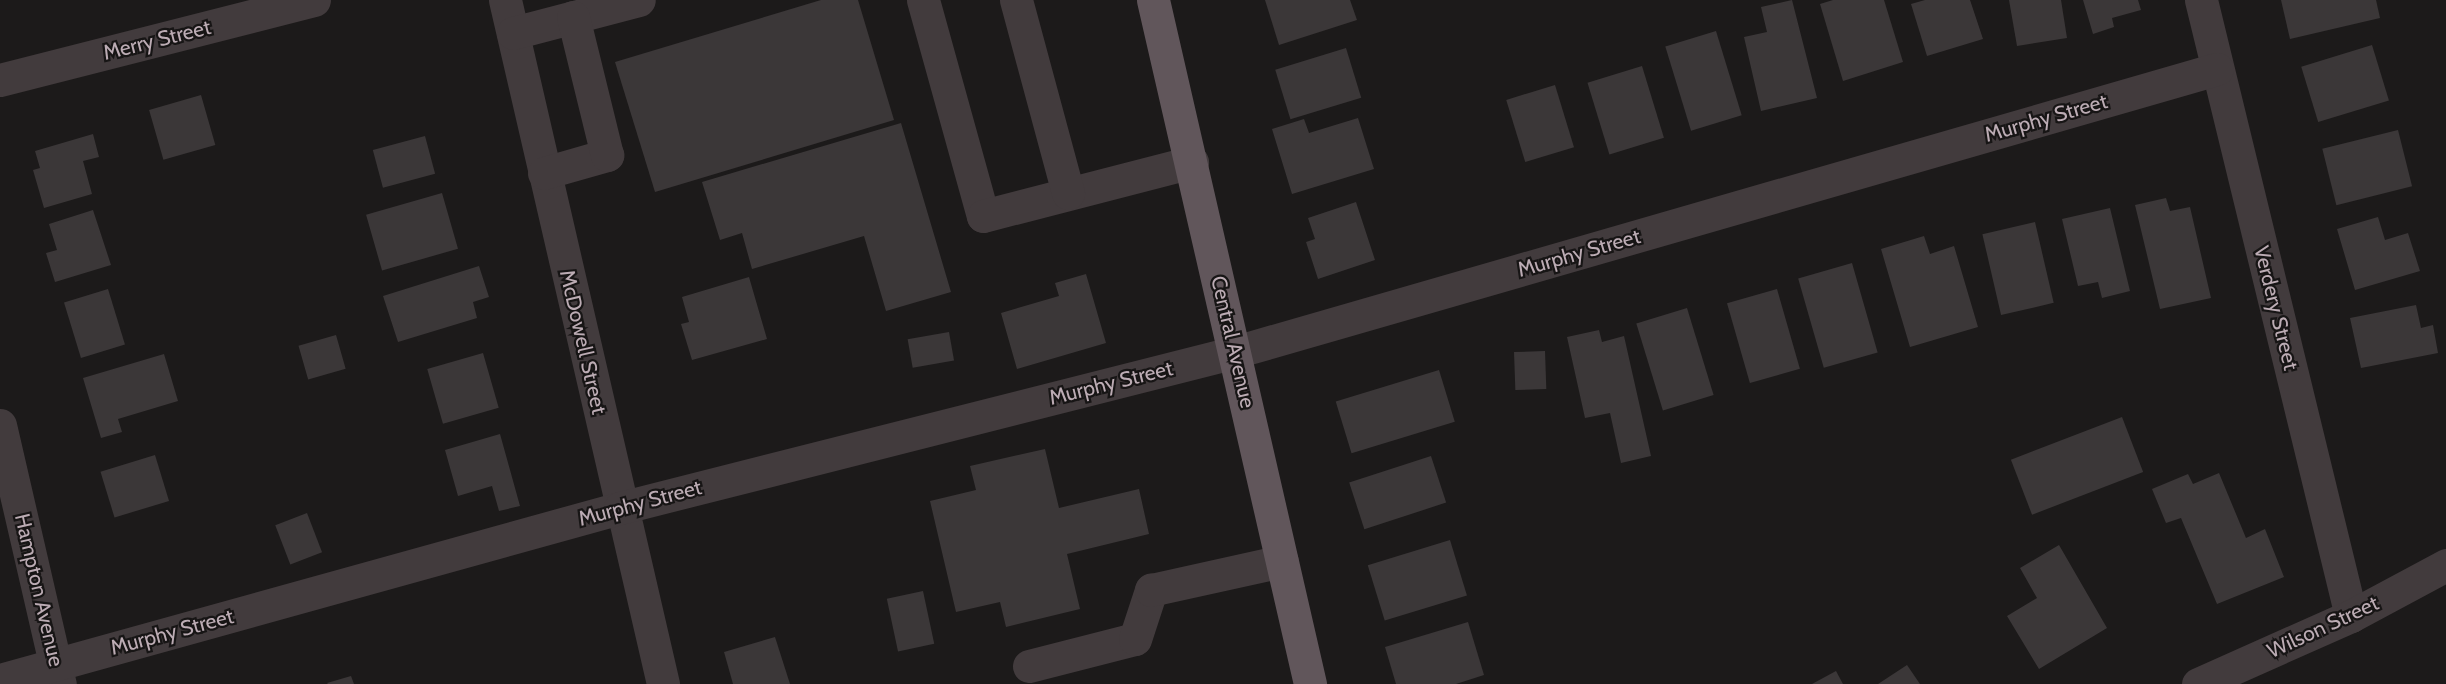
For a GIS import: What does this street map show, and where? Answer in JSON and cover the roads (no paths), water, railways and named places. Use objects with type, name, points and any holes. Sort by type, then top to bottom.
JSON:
[{"type":"main road","name":"Central Avenue","points":[[1153,0],[1310,684]]},
{"type":"street","name":"Merry Street","points":[[0,80],[314,0]]},
{"type":"street","name":"McDowell Street","points":[[505,0],[620,508],[663,684]]},
{"type":"street","points":[[513,33],[639,0]]},
{"type":"street","points":[[923,0],[983,216],[1192,162]]},
{"type":"street","points":[[1016,0],[1068,193]]},
{"type":"street","name":"Verdery Street","points":[[2201,0],[2351,616]]},
{"type":"street","points":[[544,173],[607,154],[573,17]]},
{"type":"street","name":"Murphy Street","points":[[0,680],[58,674],[620,508],[1235,352],[2217,69]]},
{"type":"street","name":"Hampton Avenue","points":[[0,425],[58,674]]},
{"type":"street","points":[[1029,666],[1135,639],[1152,590],[1282,561]]},
{"type":"street","name":"Wilson Street","points":[[2198,684],[2351,616],[2446,565]]}]
